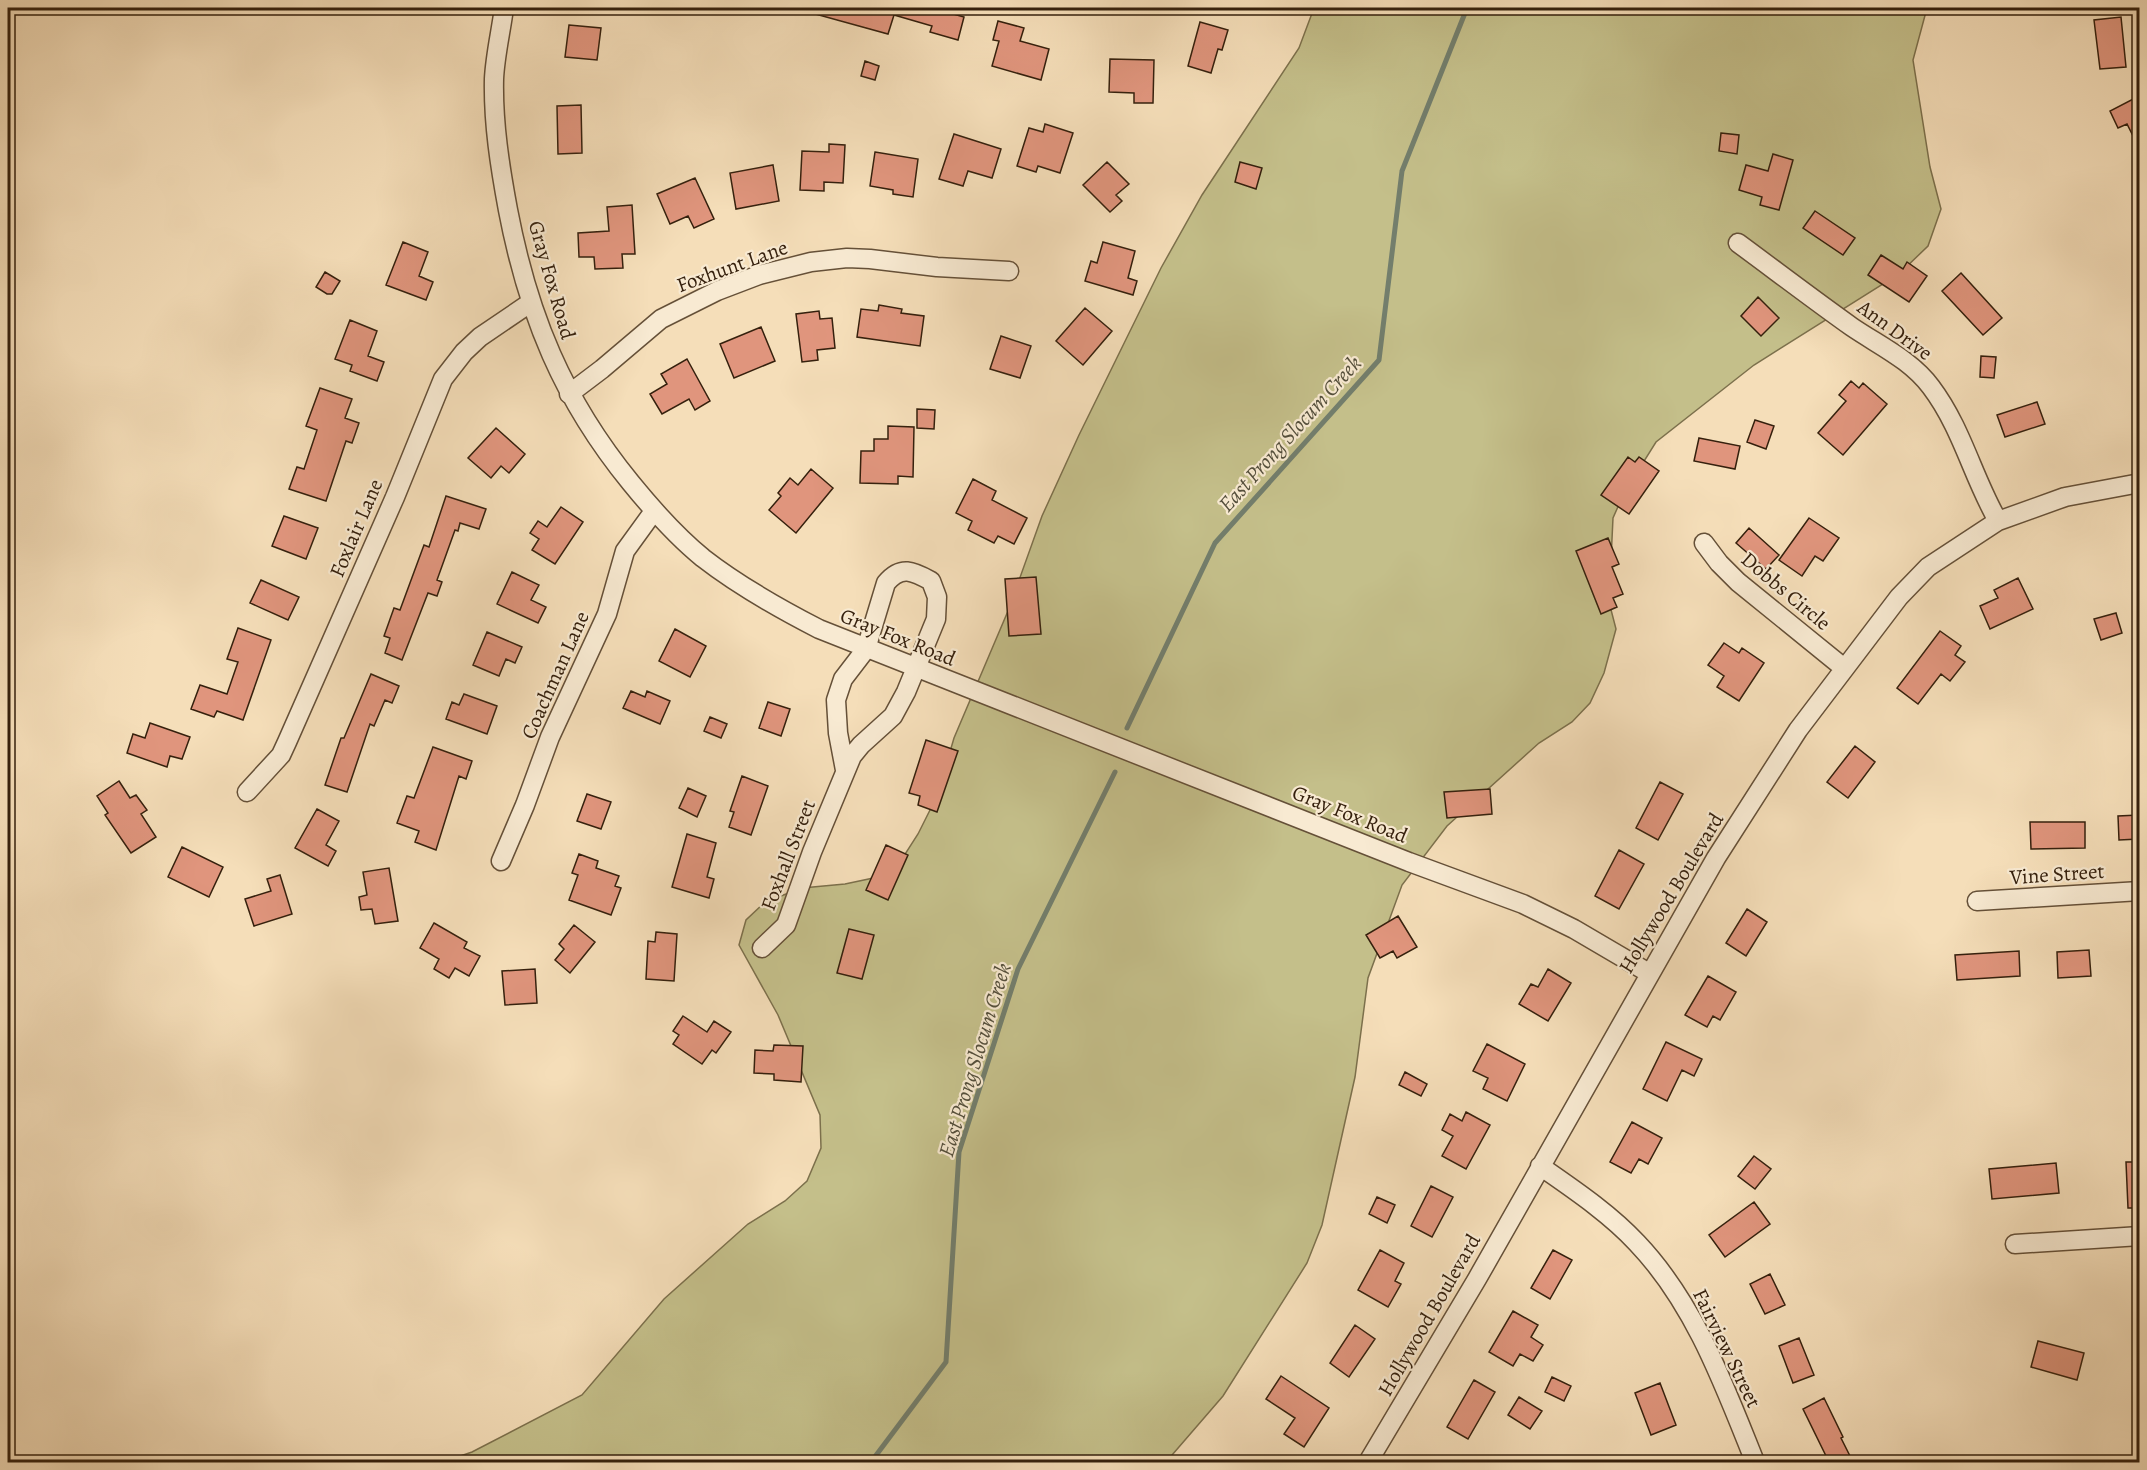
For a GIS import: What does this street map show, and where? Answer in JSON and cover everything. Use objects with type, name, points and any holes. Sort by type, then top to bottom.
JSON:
[{"type":"street","name":"Gray Fox Road","points":[[504,8],[494,76],[494,109],[506,200],[530,303],[569,394],[608,455],[654,511],[702,557],[739,584],[788,613],[866,649],[1409,862],[1496,892],[1574,929],[1649,974]]},
{"type":"street","name":"Ann Drive","points":[[1738,243],[1852,327],[1904,360],[1930,385],[1959,434],[1983,495],[1998,521]]},
{"type":"street","name":"Foxhunt Lane","points":[[569,394],[660,319],[693,302],[759,275],[811,262],[847,258],[1009,271]]},
{"type":"street","name":"Foxlair Lane","points":[[247,792],[281,755],[395,497],[443,379],[480,337],[530,303]]},
{"type":"street","name":"Hollywood Boulevard","points":[[1368,1462],[1477,1279],[1716,858],[1798,730],[1899,597],[1928,567],[1998,521],[2065,497],[2139,483]]},
{"type":"street","name":"Coachman Lane","points":[[501,861],[525,806],[555,726],[604,622],[625,550],[654,511]]},
{"type":"street","name":"Dobbs Circle","points":[[1704,543],[1719,563],[1738,582],[1844,668]]},
{"type":"street","name":"Foxhall Street","points":[[762,948],[786,925],[845,770],[861,745],[893,716],[936,619],[937,597],[931,581],[910,571],[892,576],[886,583],[866,649],[843,679],[836,700],[838,733],[845,770]]},
{"type":"street","name":"Vine Street","points":[[1977,901],[2139,891]]},
{"type":"street","name":"Fairview Street","points":[[1540,1166],[1635,1241],[1651,1258],[1680,1297],[1705,1343],[1755,1462]]},
{"type":"street","points":[[2015,1244],[2139,1236]]},
{"type":"shaded area","points":[[1314,8],[1927,8],[1913,60],[1930,167],[1941,209],[1928,246],[1899,274],[1754,365],[1656,442],[1624,493],[1613,518],[1609,602],[1616,629],[1604,673],[1590,703],[1572,722],[1539,743],[1447,826],[1402,885],[1368,978],[1355,1077],[1322,1225],[1307,1263],[1223,1396],[1166,1462],[443,1462],[472,1452],[582,1395],[664,1299],[748,1224],[785,1201],[807,1181],[821,1148],[820,1115],[778,1015],[739,945],[746,920],[765,902],[802,888],[845,884],[878,877],[902,859],[918,834],[937,796],[954,738],[1008,611],[1042,516],[1079,435],[1161,268],[1202,195],[1299,48]]},
{"type":"building","points":[[809,8],[932,8],[964,17],[958,40],[930,32],[932,26],[894,15],[888,34],[808,12]]},
{"type":"building","points":[[2121,17],[2126,67],[2100,69],[2094,20]]},
{"type":"building","points":[[998,21],[1024,28],[1020,41],[1049,49],[1041,80],[992,66],[999,41],[993,40]]},
{"type":"building","points":[[1200,22],[1228,30],[1222,50],[1218,49],[1211,73],[1188,66]]},
{"type":"building","points":[[569,25],[601,28],[597,60],[565,57]]},
{"type":"building","points":[[1110,59],[1154,60],[1153,103],[1134,103],[1134,93],[1109,92]]},
{"type":"building","points":[[865,61],[879,66],[875,80],[861,76]]},
{"type":"building","points":[[2139,96],[2139,148],[2127,124],[2118,128],[2110,111]]},
{"type":"building","points":[[581,105],[582,153],[558,154],[557,106]]},
{"type":"building","points":[[1045,124],[1073,133],[1060,173],[1038,166],[1036,172],[1017,166],[1029,128],[1043,132]]},
{"type":"building","points":[[1721,133],[1739,135],[1737,154],[1719,151]]},
{"type":"building","points":[[954,134],[1001,149],[992,178],[968,171],[963,186],[939,179]]},
{"type":"building","points":[[829,144],[845,145],[843,183],[824,182],[824,191],[800,190],[802,151],[829,152]]},
{"type":"building","points":[[875,152],[918,159],[913,197],[893,194],[893,190],[870,186]]},
{"type":"building","points":[[1773,154],[1793,160],[1779,210],[1760,205],[1762,197],[1739,190],[1746,165],[1768,171]]},
{"type":"building","points":[[1107,162],[1129,184],[1116,195],[1122,201],[1110,212],[1083,185]]},
{"type":"building","points":[[1240,162],[1262,168],[1256,189],[1235,182]]},
{"type":"building","points":[[773,165],[779,201],[736,209],[730,173]]},
{"type":"building","points":[[695,178],[714,219],[694,228],[688,216],[670,224],[657,194]]},
{"type":"building","points":[[632,205],[635,254],[622,254],[623,268],[595,269],[594,257],[579,257],[578,233],[609,231],[607,207]]},
{"type":"building","points":[[1815,211],[1855,238],[1843,255],[1803,228]]},
{"type":"building","points":[[403,242],[428,252],[419,276],[433,282],[426,300],[386,285]]},
{"type":"building","points":[[1103,242],[1135,251],[1128,278],[1137,281],[1133,295],[1085,281],[1091,261],[1097,263]]},
{"type":"building","points":[[1881,255],[1903,269],[1907,262],[1927,276],[1909,302],[1868,275]]},
{"type":"building","points":[[325,272],[340,281],[332,294],[327,294],[316,287]]},
{"type":"building","points":[[1961,273],[2002,318],[1983,335],[1942,291]]},
{"type":"building","points":[[1758,297],[1779,318],[1761,336],[1741,316]]},
{"type":"building","points":[[879,305],[902,309],[901,313],[924,316],[920,346],[857,337],[861,309],[878,311]]},
{"type":"building","points":[[1085,308],[1112,331],[1083,365],[1056,341]]},
{"type":"building","points":[[819,311],[820,319],[832,318],[835,348],[817,350],[818,360],[802,362],[796,314]]},
{"type":"building","points":[[350,320],[377,331],[368,356],[384,362],[377,381],[350,371],[352,365],[335,359]]},
{"type":"building","points":[[761,327],[775,361],[734,378],[720,344]]},
{"type":"building","points":[[1001,336],[1031,346],[1020,378],[990,369]]},
{"type":"building","points":[[1981,356],[1996,357],[1994,378],[1980,377]]},
{"type":"building","points":[[687,359],[710,401],[695,410],[689,399],[662,414],[650,394],[667,384],[661,374]]},
{"type":"building","points":[[1851,381],[1859,388],[1863,383],[1887,404],[1843,455],[1818,433],[1846,401],[1839,395]]},
{"type":"building","points":[[320,388],[352,399],[345,418],[359,423],[352,443],[346,441],[326,501],[289,489],[297,467],[304,469],[317,430],[306,426]]},
{"type":"building","points":[[2037,402],[2045,424],[2005,437],[1997,415]]},
{"type":"building","points":[[917,409],[935,410],[934,429],[917,428]]},
{"type":"building","points":[[1755,420],[1774,426],[1766,449],[1747,442]]},
{"type":"building","points":[[888,426],[914,427],[913,477],[898,476],[898,484],[860,483],[861,451],[874,451],[874,439],[888,439]]},
{"type":"building","points":[[496,428],[525,454],[509,473],[501,466],[491,478],[468,458]]},
{"type":"building","points":[[1699,438],[1740,446],[1735,469],[1694,461]]},
{"type":"building","points":[[1628,457],[1635,462],[1639,457],[1659,471],[1629,514],[1601,495]]},
{"type":"building","points":[[811,469],[833,488],[796,533],[769,510],[781,496],[778,493],[790,478],[798,485]]},
{"type":"building","points":[[973,479],[996,491],[992,500],[1027,518],[1014,544],[998,536],[994,543],[968,530],[972,521],[956,513]]},
{"type":"building","points":[[446,496],[486,509],[479,529],[460,523],[458,531],[455,530],[437,580],[442,582],[437,596],[428,593],[402,660],[385,653],[390,638],[384,636],[394,608],[400,610],[424,545],[429,547]]},
{"type":"building","points":[[561,507],[583,522],[555,564],[532,550],[539,539],[530,533],[538,521],[547,527]]},
{"type":"building","points":[[284,516],[318,528],[306,559],[272,546]]},
{"type":"building","points":[[1809,518],[1839,538],[1823,561],[1815,556],[1802,576],[1779,560]]},
{"type":"building","points":[[1749,528],[1779,555],[1766,569],[1736,543]]},
{"type":"building","points":[[1608,538],[1619,564],[1612,567],[1623,594],[1613,598],[1617,607],[1601,614],[1576,551]]},
{"type":"building","points":[[512,572],[539,585],[531,600],[546,607],[538,623],[497,604]]},
{"type":"building","points":[[1036,577],[1041,634],[1009,636],[1005,579]]},
{"type":"building","points":[[2018,578],[2033,609],[1990,629],[1980,606],[1998,598],[1994,590]]},
{"type":"building","points":[[261,580],[299,597],[288,620],[250,603]]},
{"type":"building","points":[[2116,613],[2122,633],[2101,640],[2094,619]]},
{"type":"building","points":[[238,628],[271,640],[243,720],[217,711],[214,717],[191,709],[200,685],[227,694],[238,662],[227,659]]},
{"type":"building","points":[[675,629],[706,646],[690,677],[659,661]]},
{"type":"building","points":[[1940,631],[1961,646],[1955,655],[1965,662],[1950,681],[1941,674],[1918,704],[1897,688]]},
{"type":"building","points":[[487,632],[522,647],[515,663],[506,659],[499,676],[473,665]]},
{"type":"building","points":[[1724,643],[1739,653],[1742,648],[1764,663],[1739,701],[1717,687],[1724,676],[1708,665]]},
{"type":"building","points":[[371,674],[399,686],[392,703],[385,700],[374,726],[370,724],[347,792],[325,785],[341,738],[344,738]]},
{"type":"building","points":[[631,691],[645,697],[647,691],[670,701],[660,724],[623,708]]},
{"type":"building","points":[[464,694],[497,706],[487,734],[446,719],[452,702],[459,705]]},
{"type":"building","points":[[768,702],[790,709],[781,736],[759,728]]},
{"type":"building","points":[[710,717],[727,724],[721,738],[704,731]]},
{"type":"building","points":[[150,723],[190,737],[182,759],[170,756],[167,767],[127,753],[133,734],[145,738]]},
{"type":"building","points":[[926,740],[958,751],[937,812],[918,805],[920,796],[909,793]]},
{"type":"building","points":[[1855,746],[1875,762],[1848,798],[1827,782]]},
{"type":"building","points":[[433,747],[472,761],[466,779],[459,776],[436,850],[415,842],[419,831],[397,823],[407,796],[414,798]]},
{"type":"building","points":[[742,776],[768,786],[751,835],[729,827],[734,812],[730,811]]},
{"type":"building","points":[[119,781],[130,798],[136,795],[147,810],[141,814],[156,837],[131,853],[105,815],[108,813],[97,796]]},
{"type":"building","points":[[1660,782],[1683,794],[1658,840],[1636,828]]},
{"type":"building","points":[[688,788],[706,796],[697,817],[679,808]]},
{"type":"building","points":[[1490,789],[1492,814],[1447,818],[1444,792]]},
{"type":"building","points":[[587,794],[611,802],[601,829],[577,821]]},
{"type":"building","points":[[317,809],[339,821],[326,845],[336,851],[328,866],[295,848]]},
{"type":"building","points":[[2139,815],[2139,839],[2119,840],[2118,816]]},
{"type":"building","points":[[2030,822],[2085,822],[2085,848],[2031,849]]},
{"type":"building","points":[[687,834],[716,843],[707,877],[714,879],[709,898],[672,887]]},
{"type":"building","points":[[886,845],[908,855],[888,900],[866,890]]},
{"type":"building","points":[[182,847],[223,867],[209,897],[168,877]]},
{"type":"building","points":[[1619,850],[1644,864],[1619,909],[1595,896]]},
{"type":"building","points":[[579,854],[598,861],[596,868],[619,876],[615,886],[621,888],[611,915],[569,900],[578,875],[572,873]]},
{"type":"building","points":[[389,868],[398,921],[375,924],[372,909],[361,910],[359,897],[367,895],[363,872]]},
{"type":"building","points":[[280,875],[292,914],[254,926],[245,899],[271,891],[267,879]]},
{"type":"building","points":[[1747,909],[1767,922],[1746,956],[1726,943]]},
{"type":"building","points":[[1398,916],[1417,947],[1397,958],[1393,951],[1380,958],[1366,935]]},
{"type":"building","points":[[434,923],[467,942],[464,948],[480,956],[469,976],[455,968],[449,978],[434,969],[439,959],[420,948]]},
{"type":"building","points":[[574,925],[595,942],[570,973],[555,960],[564,949],[559,944]]},
{"type":"building","points":[[849,929],[874,935],[862,979],[837,973]]},
{"type":"building","points":[[656,932],[677,934],[674,981],[646,979],[648,941],[655,942]]},
{"type":"building","points":[[2089,950],[2091,976],[2058,978],[2057,952]]},
{"type":"building","points":[[2019,951],[2020,976],[1957,980],[1955,955]]},
{"type":"building","points":[[535,969],[537,1003],[505,1005],[502,971]]},
{"type":"building","points":[[1548,969],[1571,983],[1548,1021],[1519,1004],[1531,984],[1538,987]]},
{"type":"building","points":[[1708,976],[1736,992],[1720,1020],[1713,1016],[1707,1027],[1685,1015]]},
{"type":"building","points":[[683,1016],[707,1032],[714,1021],[731,1032],[716,1053],[712,1050],[702,1064],[673,1044],[679,1035],[673,1031]]},
{"type":"building","points":[[1666,1042],[1702,1059],[1694,1076],[1682,1070],[1667,1101],[1643,1089]]},
{"type":"building","points":[[1487,1044],[1525,1064],[1507,1101],[1483,1089],[1488,1078],[1473,1071]]},
{"type":"building","points":[[774,1045],[803,1046],[801,1082],[774,1080],[774,1074],[754,1073],[755,1050],[773,1051]]},
{"type":"building","points":[[1405,1072],[1427,1084],[1421,1096],[1399,1085]]},
{"type":"building","points":[[1466,1112],[1490,1125],[1466,1169],[1442,1156],[1453,1136],[1442,1130],[1450,1114],[1462,1121]]},
{"type":"building","points":[[1632,1122],[1662,1138],[1648,1164],[1639,1159],[1631,1173],[1610,1162]]},
{"type":"building","points":[[1754,1156],[1771,1169],[1755,1189],[1738,1176]]},
{"type":"building","points":[[2126,1162],[2139,1162],[2139,1208],[2128,1208]]},
{"type":"building","points":[[2056,1163],[2059,1193],[1992,1199],[1989,1169]]},
{"type":"building","points":[[1431,1186],[1453,1197],[1432,1237],[1411,1226]]},
{"type":"building","points":[[1377,1197],[1395,1205],[1387,1223],[1369,1214]]},
{"type":"building","points":[[1754,1202],[1770,1224],[1725,1257],[1709,1235]]},
{"type":"building","points":[[1380,1250],[1404,1263],[1395,1281],[1401,1284],[1388,1307],[1358,1290]]},
{"type":"building","points":[[1553,1250],[1572,1260],[1550,1299],[1531,1288]]},
{"type":"building","points":[[1770,1274],[1785,1305],[1765,1314],[1750,1284]]},
{"type":"building","points":[[1513,1311],[1538,1325],[1531,1337],[1543,1345],[1533,1361],[1520,1354],[1513,1366],[1489,1352]]},
{"type":"building","points":[[1355,1325],[1375,1339],[1349,1377],[1330,1363]]},
{"type":"building","points":[[1799,1338],[1814,1375],[1793,1383],[1779,1346]]},
{"type":"building","points":[[2038,1341],[2084,1353],[2077,1380],[2031,1367]]},
{"type":"building","points":[[1281,1376],[1329,1408],[1304,1447],[1284,1434],[1295,1418],[1266,1399]]},
{"type":"building","points":[[1552,1377],[1571,1386],[1564,1401],[1545,1392]]},
{"type":"building","points":[[1474,1380],[1495,1392],[1468,1439],[1447,1427]]},
{"type":"building","points":[[1660,1383],[1676,1425],[1651,1435],[1635,1393]]},
{"type":"building","points":[[1519,1397],[1542,1411],[1530,1429],[1508,1415]]},
{"type":"building","points":[[1824,1398],[1853,1462],[1829,1462],[1803,1409]]},
{"type":"waterway","name":"East Prong Slocum Creek","points":[[1127,728],[1215,543],[1379,360],[1402,171],[1467,8]]},
{"type":"waterway","name":"East Prong Slocum Creek","points":[[871,1462],[946,1362],[959,1152],[1018,969],[1115,772]]}]
